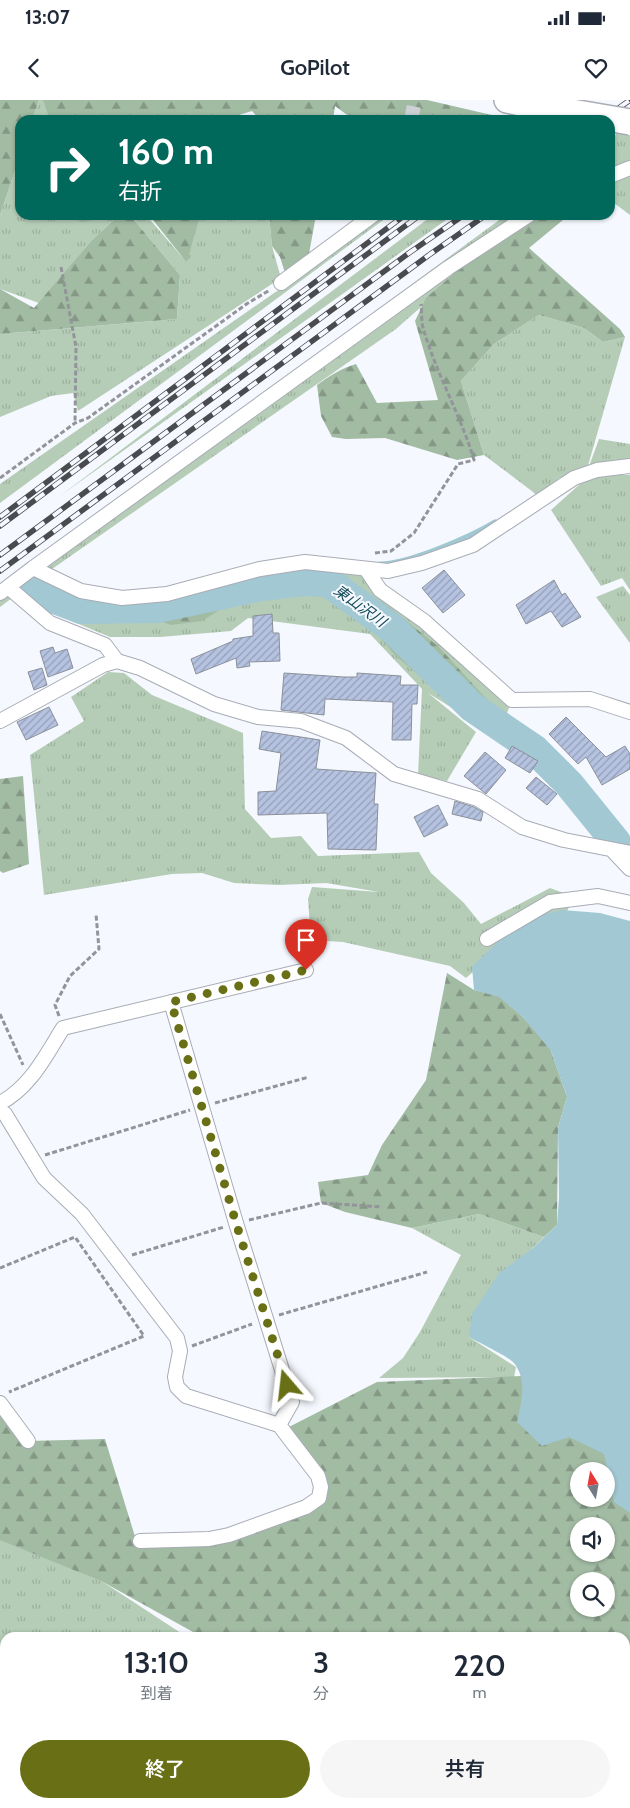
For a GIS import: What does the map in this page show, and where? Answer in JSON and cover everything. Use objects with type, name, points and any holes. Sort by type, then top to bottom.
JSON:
[{"type":"highway","points":[[516,102],[590,115]]},
{"type":"highway","points":[[615,119],[630,122]]},
{"type":"street","points":[[615,174],[630,168]]},
{"type":"street","points":[[281,284],[366,220]]},
{"type":"street","points":[[117,661],[105,645],[50,623],[4,590],[419,289],[522,220]]},
{"type":"street","points":[[33,568],[81,591],[122,598],[167,594],[260,569],[305,562],[388,571],[422,563],[473,545],[574,478],[596,470],[630,466]]},
{"type":"street","points":[[366,569],[380,590],[424,621],[512,700],[590,699],[630,712]]},
{"type":"street","points":[[0,721],[103,665],[117,661],[140,668],[214,704],[258,717],[301,721],[346,738],[394,774],[478,799],[522,827],[564,840],[630,853]]},
{"type":"street","points":[[612,850],[630,869]]},
{"type":"street","points":[[487,939],[550,902],[598,896],[630,903]]},
{"type":"street","points":[[0,1103],[12,1097],[30,1079],[63,1028],[306,970]]},
{"type":"street","points":[[171,1002],[292,1402],[279,1425]]},
{"type":"street","points":[[0,1110],[5,1114],[44,1178],[82,1214],[177,1338],[180,1351],[175,1377],[176,1387],[186,1396],[279,1425],[318,1476],[321,1487],[319,1498],[306,1507],[229,1535],[209,1539],[140,1541]]},
{"type":"street","points":[[0,1403],[28,1441]]},
{"type":"path","points":[[61,267],[76,347],[75,423]]},
{"type":"path","points":[[0,478],[75,423],[88,418],[248,303],[281,284]]},
{"type":"path","points":[[371,554],[391,551],[414,533],[458,464],[474,460],[469,442],[457,418],[423,330],[419,289]]},
{"type":"path","points":[[63,1028],[55,1005],[70,976],[99,949],[96,914]]},
{"type":"path","points":[[0,1014],[30,1079]]},
{"type":"path","points":[[33,1159],[202,1106],[309,1077]]},
{"type":"path","points":[[0,1268],[76,1237],[144,1336],[0,1396]]},
{"type":"path","points":[[180,1351],[266,1319],[427,1272]]},
{"type":"green space","points":[[0,100],[39,100],[34,115],[15,115],[15,171],[0,215]]},
{"type":"green space","points":[[39,100],[47,100],[60,115],[34,115]]},
{"type":"green space","points":[[43,100],[427,100],[492,115],[347,115],[335,106],[334,115],[256,115],[252,111],[239,115],[48,115]]},
{"type":"green space","points":[[618,133],[630,135],[630,215],[615,204],[615,135]]},
{"type":"green space","points":[[15,171],[15,220],[114,220],[91,241],[39,303],[0,289],[0,215]]},
{"type":"green space","points":[[114,220],[134,220],[180,275],[177,319],[0,334],[0,289],[34,308],[91,241]]},
{"type":"green space","points":[[134,220],[150,220],[184,259],[197,220],[269,220],[272,246],[281,278],[78,411],[73,393],[51,396],[0,417],[0,334],[177,319],[180,275]]},
{"type":"green space","points":[[153,220],[199,220],[187,262]]},
{"type":"green space","points":[[269,220],[315,220],[309,254],[285,273],[280,257],[272,246]]},
{"type":"green space","points":[[369,220],[383,220],[0,503],[0,484],[287,284]]},
{"type":"green space","points":[[426,220],[446,220],[60,496]]},
{"type":"green space","points":[[499,220],[538,220],[486,250],[396,329],[42,576],[122,598],[305,562],[366,569],[512,700],[500,731],[486,729],[428,693],[476,732],[447,781],[418,775],[422,689],[370,634],[248,618],[231,631],[160,637],[110,637],[74,622],[24,589],[0,607],[0,587]]},
{"type":"green space","points":[[534,220],[563,220],[529,248],[620,329],[625,337],[603,342],[584,328],[539,315],[494,344],[461,381],[484,455],[457,460],[385,438],[346,439],[332,437],[321,416],[317,385],[326,378],[356,364],[377,403],[438,400],[415,321],[426,298],[457,271],[511,233]]},
{"type":"green space","points":[[539,315],[584,328],[603,342],[625,337],[587,469],[559,478],[537,495],[484,455],[461,381],[494,344]]},
{"type":"green space","points":[[599,439],[630,444],[630,464],[588,469]]},
{"type":"green space","points":[[590,475],[630,475],[630,590],[622,578],[601,586],[551,510]]},
{"type":"green space","points":[[38,586],[83,603],[254,588],[202,621],[171,625],[148,617],[83,615],[58,607],[25,588]]},
{"type":"green space","points":[[623,586],[630,595],[630,643],[596,597]]},
{"type":"green space","points":[[381,601],[438,646],[492,705],[495,719],[446,699],[394,654],[372,628]]},
{"type":"green space","points":[[108,672],[124,673],[152,695],[243,733],[245,809],[271,838],[301,836],[318,856],[419,852],[431,873],[464,903],[481,924],[550,888],[574,897],[567,911],[511,939],[466,978],[450,966],[343,942],[311,940],[308,899],[312,887],[379,892],[326,883],[279,885],[234,883],[202,873],[172,874],[44,895],[30,755],[84,721],[71,697]]},
{"type":"green space","points":[[23,776],[29,864],[3,873],[0,871],[0,779]]},
{"type":"green space","points":[[447,973],[474,990],[499,996],[523,1017],[550,1048],[567,1097],[558,1128],[557,1225],[544,1237],[479,1214],[412,1228],[345,1212],[321,1203],[318,1182],[368,1175],[382,1145],[426,1080]]},
{"type":"green space","points":[[479,1214],[544,1237],[532,1249],[469,1337],[516,1367],[514,1377],[379,1378],[403,1358],[420,1332],[461,1255],[412,1228]]},
{"type":"green space","points":[[521,1376],[613,1462],[570,1462],[570,1508],[615,1508],[615,1464],[630,1478],[630,1632],[193,1632],[103,1582],[0,1540],[0,1414],[28,1441],[105,1439],[137,1543],[212,1539],[319,1498],[319,1471],[283,1430],[377,1382]]},
{"type":"green space","points":[[0,1539],[103,1582],[179,1632],[0,1632]]},
{"type":"water","points":[[562,910],[600,913],[630,921],[630,1513],[615,1503],[615,1462],[606,1462],[604,1454],[569,1437],[542,1446],[517,1422],[522,1391],[521,1376],[518,1368],[510,1359],[469,1337],[472,1314],[499,1273],[532,1249],[557,1225],[559,1197],[558,1128],[567,1097],[551,1051],[523,1017],[499,997],[474,990],[472,967],[520,920]]},
{"type":"building","points":[[444,570],[465,595],[443,613],[422,588]]},
{"type":"building","points":[[554,580],[562,595],[565,593],[581,617],[562,627],[551,611],[526,624],[516,605]]},
{"type":"building","points":[[272,614],[273,633],[279,633],[280,661],[249,662],[250,666],[237,668],[236,658],[196,674],[191,659],[233,641],[233,639],[253,636],[253,616]]},
{"type":"building","points":[[53,647],[55,653],[67,649],[73,668],[48,677],[40,651]]},
{"type":"building","points":[[42,668],[47,685],[34,690],[28,672]]},
{"type":"building","points":[[284,673],[344,677],[357,677],[357,673],[401,676],[400,685],[418,685],[417,704],[412,704],[411,740],[392,740],[393,702],[325,699],[324,715],[281,710]]},
{"type":"building","points":[[49,707],[58,725],[26,740],[17,722]]},
{"type":"building","points":[[566,717],[606,757],[625,746],[630,754],[630,769],[602,785],[586,757],[578,764],[549,734]]},
{"type":"building","points":[[262,731],[320,740],[316,769],[376,773],[374,804],[378,804],[376,850],[328,849],[327,813],[258,815],[258,792],[276,791],[281,753],[259,749]]},
{"type":"building","points":[[512,746],[538,761],[530,773],[505,758]]},
{"type":"building","points":[[485,752],[506,770],[486,794],[464,776]]},
{"type":"building","points":[[536,777],[557,794],[547,805],[526,788]]},
{"type":"building","points":[[455,801],[483,812],[481,821],[452,814]]},
{"type":"building","points":[[438,805],[448,825],[424,837],[414,817]]},
{"type":"waterway","points":[[380,564],[392,563],[422,555],[455,542],[495,522]]},
{"type":"waterway","points":[[328,582],[346,578]]},
{"type":"waterway","name":"東山沢川","points":[[25,585],[81,609],[157,608],[262,586],[304,581],[328,582],[393,629],[472,707],[535,750],[569,784],[616,842]]},
{"type":"tunnel","points":[[412,115],[415,100]]},
{"type":"railway","points":[[542,115],[562,100]]},
{"type":"railway","points":[[558,115],[579,100]]},
{"type":"railway","points":[[609,115],[630,100]]},
{"type":"railway","points":[[615,126],[630,115]]},
{"type":"railway","points":[[0,517],[398,220]]},
{"type":"railway","points":[[0,526],[413,220]]},
{"type":"railway","points":[[0,555],[409,253],[457,220]]},
{"type":"railway","points":[[0,571],[479,220]]},
{"type":"route","points":[[287,1385],[236,1223],[171,1002],[306,970]]}]
